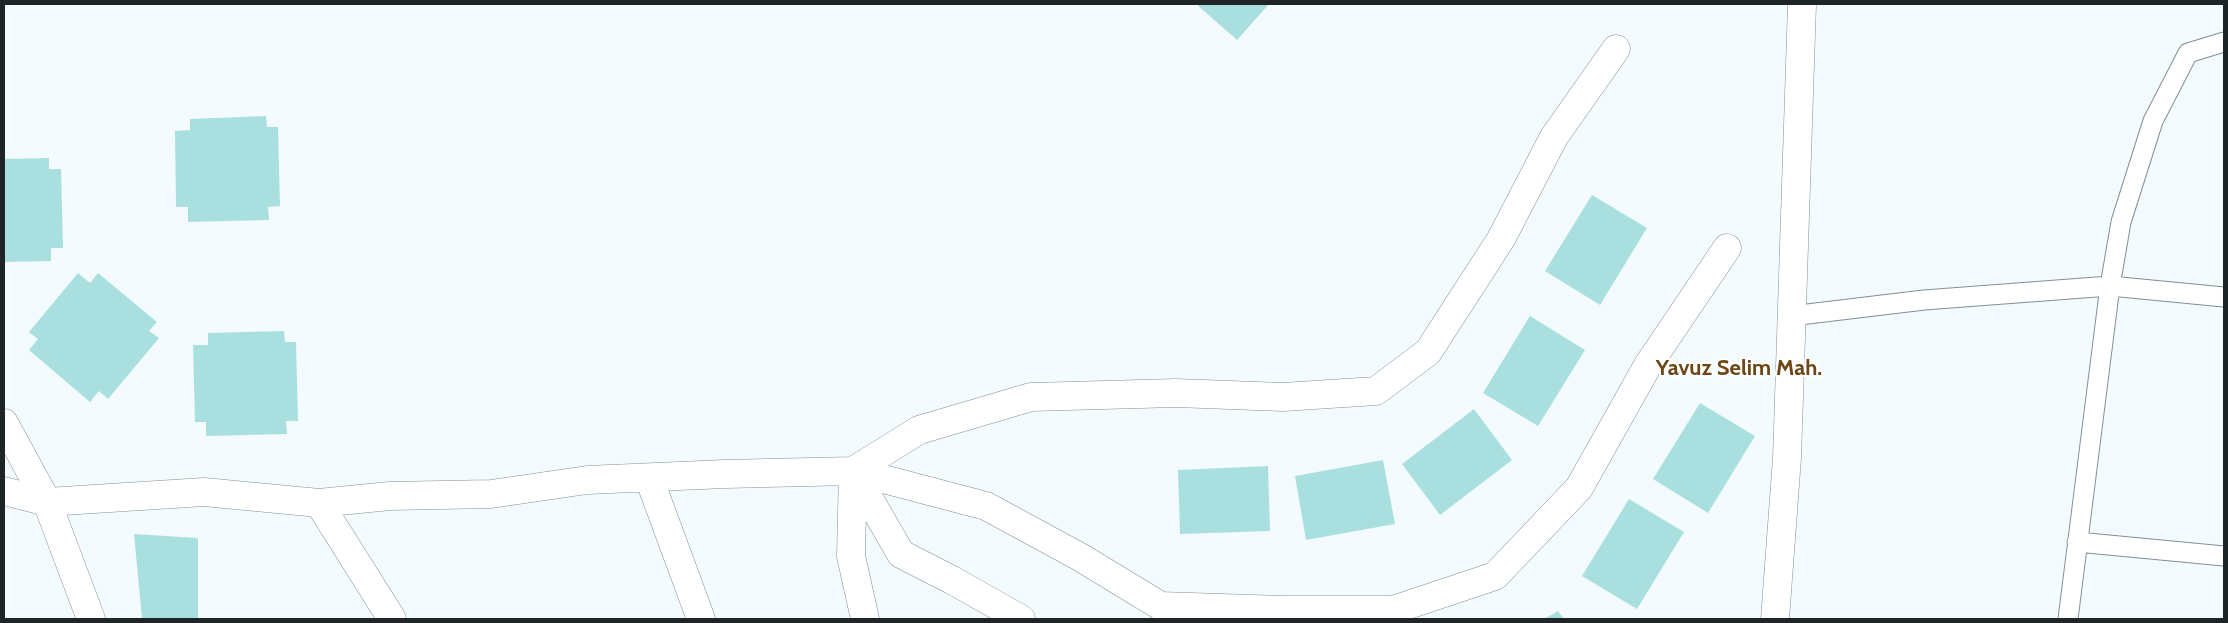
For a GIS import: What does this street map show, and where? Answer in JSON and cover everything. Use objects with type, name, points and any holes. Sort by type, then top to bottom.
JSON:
[{"type":"street","points":[[1775,619],[1786,458],[1802,4]]},
{"type":"street","points":[[853,471],[919,430],[1031,398],[1176,393],[1284,398],[1376,391],[1428,352],[1501,239],[1554,137],[1616,49]]},
{"type":"street","points":[[4,492],[47,502],[204,492],[319,503],[390,496],[491,494],[587,480],[853,471],[986,506],[1080,557],[1171,613],[1394,610],[1495,576],[1578,488],[1648,366],[1727,248]]},
{"type":"street","points":[[4,423],[47,502],[91,619]]},
{"type":"street","points":[[853,471],[851,556],[865,619]]},
{"type":"street","points":[[853,471],[901,554],[1021,619]]},
{"type":"street","points":[[649,478],[701,619]]},
{"type":"street","points":[[319,503],[392,619]]},
{"type":"lane","points":[[2068,619],[2110,286],[2121,222],[2153,121],[2188,52],[2224,42]]},
{"type":"lane","points":[[1791,316],[1924,300],[2110,286],[2224,297]]},
{"type":"lane","points":[[2077,542],[2224,556]]},
{"type":"building","points":[[1196,4],[1269,4],[1237,40]]},
{"type":"building","points":[[266,116],[267,127],[278,127],[280,206],[268,207],[269,220],[188,222],[188,207],[176,207],[175,131],[190,130],[190,119]]},
{"type":"building","points":[[49,158],[49,169],[61,169],[63,248],[51,248],[51,261],[4,262],[4,159]]},
{"type":"building","points":[[1592,195],[1647,228],[1600,305],[1545,271]]},
{"type":"building","points":[[78,273],[90,283],[98,273],[157,322],[149,331],[159,338],[108,399],[99,391],[90,402],[29,350],[38,339],[29,332]]},
{"type":"building","points":[[1530,316],[1585,350],[1538,426],[1483,393]]},
{"type":"building","points":[[284,331],[285,342],[296,342],[298,421],[286,421],[287,434],[206,436],[206,422],[195,422],[193,345],[208,345],[208,333]]},
{"type":"building","points":[[1700,403],[1755,436],[1708,513],[1653,479]]},
{"type":"building","points":[[1474,409],[1512,460],[1440,515],[1402,464]]},
{"type":"building","points":[[1383,460],[1395,524],[1306,540],[1295,476]]},
{"type":"building","points":[[1268,466],[1270,531],[1180,534],[1178,470]]},
{"type":"building","points":[[1629,499],[1684,532],[1637,609],[1582,576]]},
{"type":"building","points":[[134,534],[198,538],[198,619],[142,619]]},
{"type":"building","points":[[1558,611],[1564,619],[1544,619]]},
{"type":"district","name":"Yavuz Selim Mah.","points":[[1739,369]]}]
